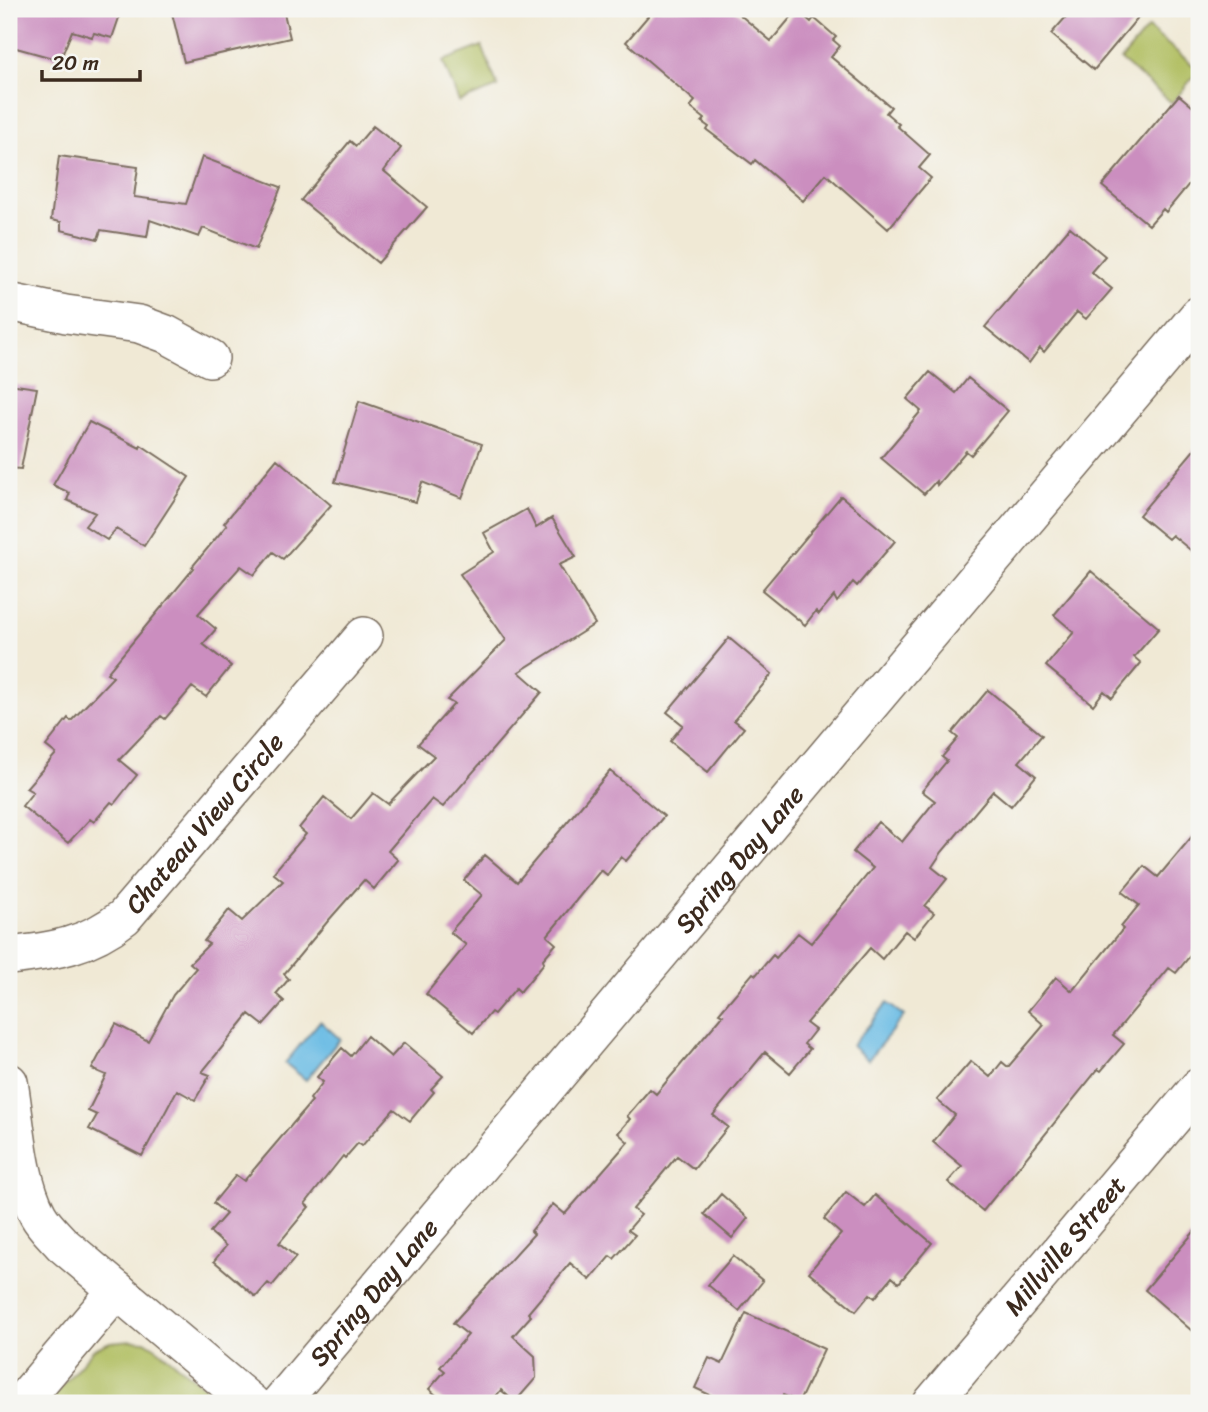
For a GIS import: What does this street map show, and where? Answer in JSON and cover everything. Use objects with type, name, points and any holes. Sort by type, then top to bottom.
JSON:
[{"type":"street","points":[[9,302],[151,327],[210,358]]},
{"type":"street","name":"Spring Day Lane","points":[[280,1403],[1193,336]]},
{"type":"street","name":"Chateau View Circle","points":[[9,956],[74,946],[109,930],[124,917],[364,636]]},
{"type":"street","points":[[9,1082],[14,1142],[39,1216],[62,1244],[251,1403]]},
{"type":"street","name":"Millville Street","points":[[932,1403],[1199,1087]]},
{"type":"street","points":[[21,1403],[117,1290]]},
{"type":"green space","points":[[1148,28],[1199,70],[1172,103],[1121,60]]},
{"type":"green space","points":[[482,46],[498,87],[459,102],[443,61]]},
{"type":"green space","points":[[145,1341],[159,1350],[224,1403],[47,1403],[94,1349],[110,1342]]},
{"type":"water","points":[[887,1003],[904,1016],[868,1060],[852,1046]]},
{"type":"water","points":[[320,1021],[340,1039],[306,1080],[285,1063]]},
{"type":"building","points":[[17,9],[122,9],[112,38],[94,33],[92,37],[72,31],[60,60],[9,46]]},
{"type":"building","points":[[171,9],[283,9],[290,38],[184,62]]},
{"type":"building","points":[[654,9],[733,9],[771,41],[797,10],[811,22],[814,18],[836,37],[833,40],[840,46],[831,57],[891,107],[886,113],[930,155],[919,168],[931,178],[888,229],[826,174],[803,201],[755,160],[752,164],[707,130],[709,127],[702,122],[705,119],[690,107],[695,101],[626,42]]},
{"type":"building","points":[[1073,9],[1145,9],[1094,70],[1051,34]]},
{"type":"building","points":[[1179,95],[1199,112],[1199,172],[1166,212],[1163,209],[1149,225],[1102,186]]},
{"type":"building","points":[[373,126],[401,148],[384,171],[427,207],[378,263],[301,200],[350,141],[356,146]]},
{"type":"building","points":[[59,156],[138,167],[134,197],[186,204],[202,157],[281,187],[256,249],[203,228],[199,237],[150,220],[147,237],[101,230],[98,239],[61,230],[61,222],[51,220]]},
{"type":"building","points":[[1070,227],[1105,256],[1091,272],[1112,289],[1086,319],[1077,312],[1044,352],[1040,348],[1029,363],[985,327]]},
{"type":"building","points":[[930,372],[956,393],[968,378],[1008,411],[971,455],[966,451],[937,485],[936,481],[924,494],[881,458],[921,411],[907,399]]},
{"type":"building","points":[[9,384],[37,388],[21,469],[9,468]]},
{"type":"building","points":[[359,401],[482,444],[462,498],[422,482],[416,502],[335,482]]},
{"type":"building","points":[[89,422],[140,448],[141,445],[189,477],[144,546],[116,529],[107,540],[85,526],[95,513],[67,500],[70,493],[53,485]]},
{"type":"building","points":[[1199,444],[1199,557],[1172,535],[1168,539],[1139,515]]},
{"type":"building","points":[[277,459],[331,505],[283,559],[273,552],[254,575],[241,566],[198,614],[216,629],[203,644],[231,666],[206,697],[192,687],[165,719],[161,716],[119,760],[137,775],[114,804],[111,802],[94,822],[90,819],[68,843],[22,806],[33,792],[26,788],[56,754],[46,746],[68,718],[71,721],[113,677],[107,673],[194,568],[192,567],[227,525],[224,523]]},
{"type":"building","points":[[841,496],[895,541],[857,586],[853,582],[837,602],[834,596],[819,614],[816,611],[805,625],[762,590]]},
{"type":"building","points":[[527,509],[536,528],[552,518],[576,557],[559,565],[595,624],[519,672],[542,692],[443,807],[432,799],[388,851],[398,860],[374,889],[364,880],[328,921],[284,974],[289,979],[276,994],[284,1001],[263,1025],[249,1014],[202,1072],[210,1075],[195,1100],[177,1090],[142,1156],[89,1129],[97,1115],[88,1111],[106,1075],[92,1069],[116,1024],[148,1041],[173,995],[196,968],[190,963],[209,944],[204,941],[229,910],[242,921],[283,881],[273,873],[306,834],[299,828],[324,797],[351,819],[373,793],[388,804],[434,756],[418,744],[454,704],[447,700],[506,640],[460,574],[494,552],[484,533]]},
{"type":"building","points":[[1091,571],[1159,628],[1134,657],[1141,663],[1112,698],[1104,691],[1093,705],[1046,666],[1074,632],[1054,615]]},
{"type":"building","points":[[729,638],[772,674],[734,720],[744,728],[708,772],[670,741],[683,725],[667,712]]},
{"type":"building","points":[[988,690],[1042,735],[1019,762],[1036,776],[1011,806],[993,791],[942,852],[932,867],[947,879],[925,906],[934,913],[914,938],[905,931],[882,959],[870,948],[806,1023],[815,1030],[804,1044],[810,1049],[790,1073],[765,1052],[713,1115],[728,1127],[694,1169],[677,1156],[633,1209],[641,1215],[628,1230],[635,1235],[614,1259],[610,1256],[590,1280],[570,1263],[528,1313],[531,1316],[513,1336],[535,1356],[536,1378],[515,1402],[501,1390],[490,1403],[445,1403],[429,1389],[445,1371],[440,1367],[468,1335],[453,1323],[534,1234],[531,1231],[553,1204],[565,1214],[628,1142],[618,1133],[630,1119],[627,1116],[650,1089],[656,1094],[723,1015],[719,1013],[753,973],[756,975],[773,955],[776,958],[798,933],[811,943],[873,868],[853,852],[878,822],[902,842],[935,801],[922,791],[947,761],[942,757],[958,738],[952,733]]},
{"type":"building","points":[[610,771],[664,816],[626,861],[621,857],[607,875],[601,870],[547,936],[556,944],[543,959],[544,963],[520,992],[516,988],[473,1033],[426,994],[466,945],[450,932],[482,895],[464,880],[485,855],[517,882]]},
{"type":"building","points":[[1199,828],[1199,945],[1176,973],[1169,968],[1113,1035],[1124,1044],[1101,1071],[1098,1069],[983,1211],[948,1182],[962,1166],[933,1142],[955,1115],[937,1100],[971,1061],[990,1077],[1002,1062],[1008,1067],[1044,1025],[1028,1011],[1056,977],[1072,991],[1123,929],[1121,927],[1139,905],[1122,892],[1144,866],[1158,877]]},
{"type":"building","points":[[367,1036],[391,1057],[404,1043],[443,1076],[431,1089],[434,1092],[410,1121],[394,1109],[362,1146],[358,1143],[345,1158],[343,1156],[305,1204],[309,1207],[279,1243],[296,1257],[272,1286],[268,1283],[256,1297],[214,1261],[226,1246],[210,1232],[226,1214],[213,1203],[236,1175],[244,1181],[312,1101],[310,1099],[323,1082],[317,1077],[342,1048],[351,1056]]},
{"type":"building","points":[[846,1192],[865,1207],[875,1195],[932,1243],[899,1283],[892,1277],[875,1298],[870,1294],[856,1311],[809,1272],[841,1234],[824,1219]]},
{"type":"building","points":[[721,1194],[748,1218],[732,1238],[704,1214]]},
{"type":"building","points":[[1199,1226],[1199,1337],[1145,1290]]},
{"type":"building","points":[[733,1256],[763,1281],[739,1311],[708,1285]]},
{"type":"building","points":[[746,1313],[824,1349],[799,1402],[783,1395],[779,1403],[727,1403],[695,1388],[709,1358],[722,1364]]}]
